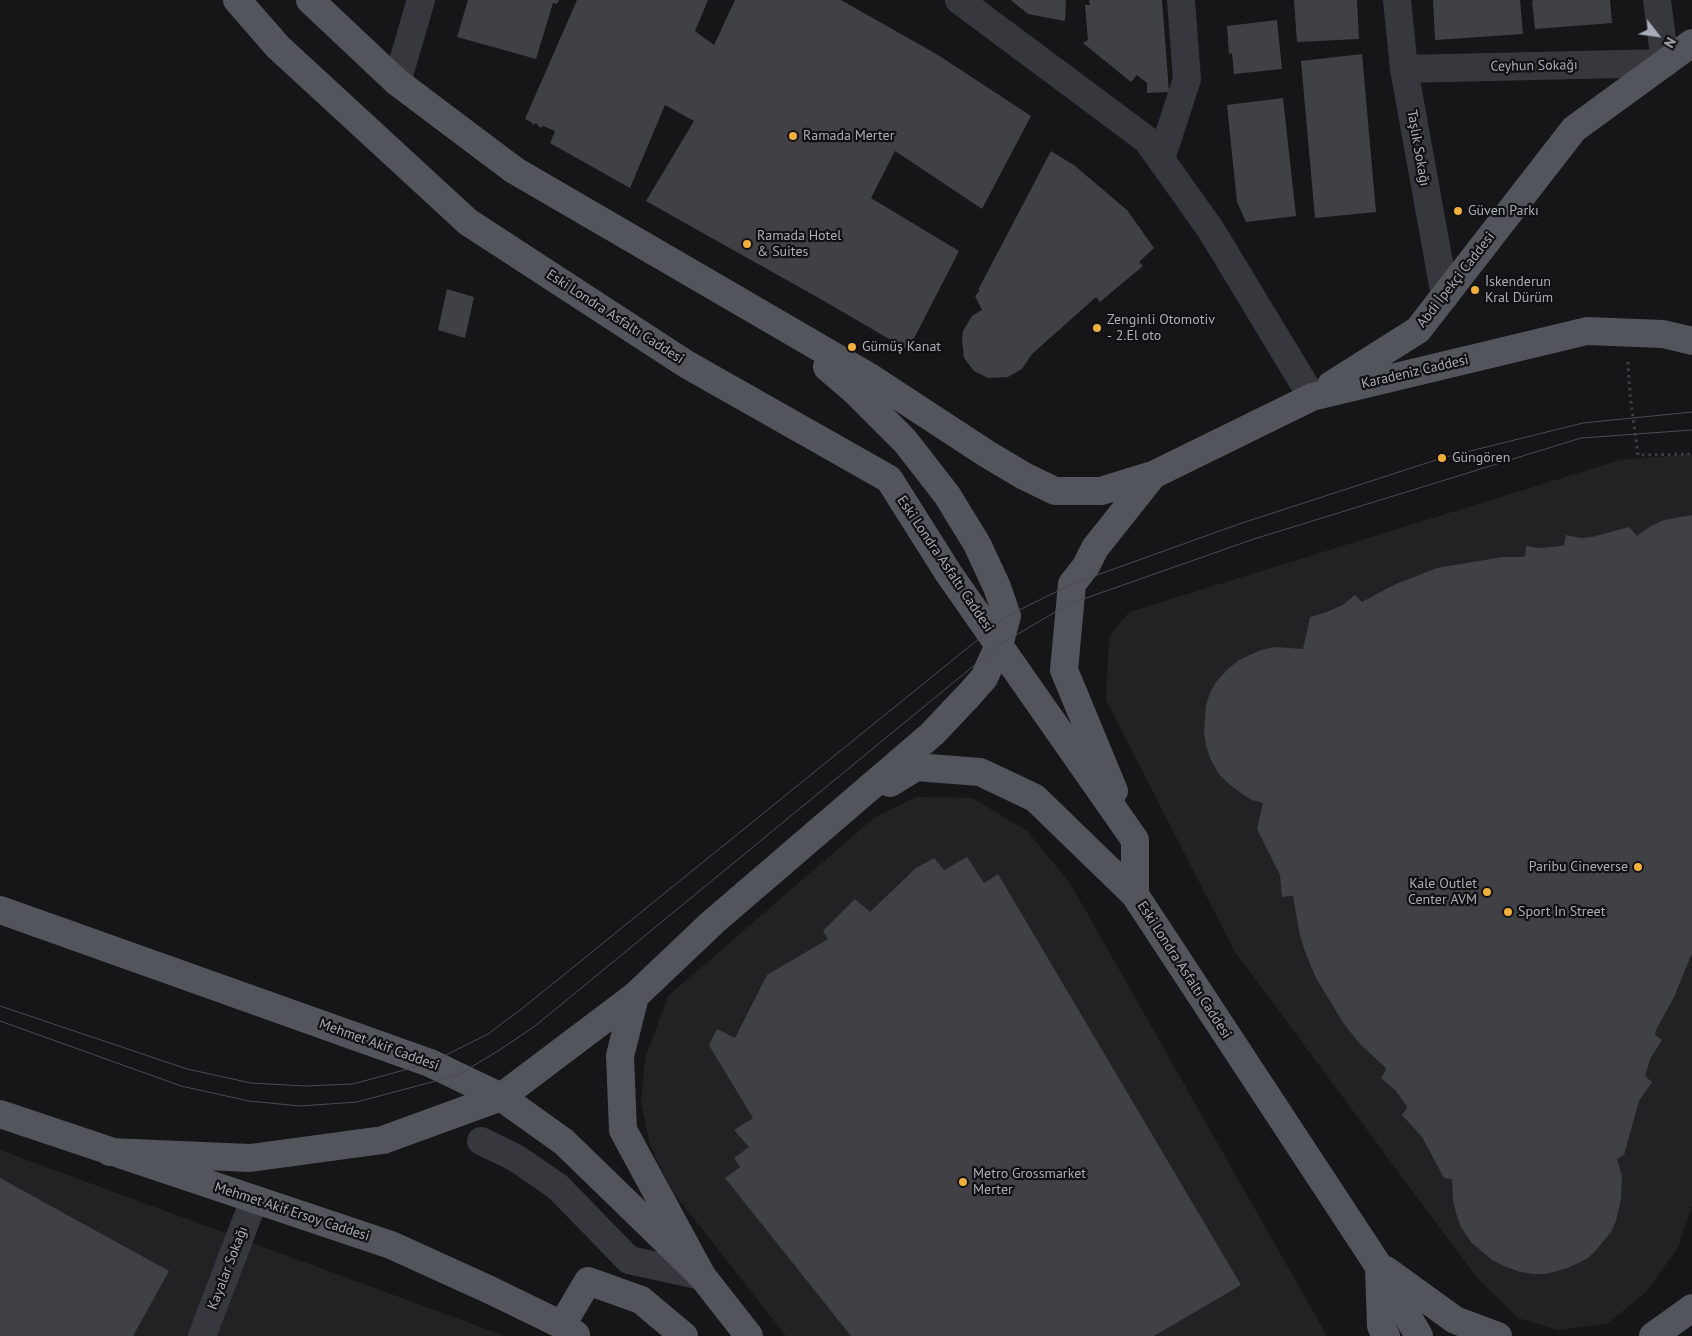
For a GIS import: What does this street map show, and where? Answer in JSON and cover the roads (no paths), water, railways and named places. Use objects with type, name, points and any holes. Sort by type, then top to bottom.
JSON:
[{"type":"main road","name":"Eski Londra Asfaltı Caddesi","points":[[237,0],[278,47],[468,222],[686,364],[889,479],[949,574],[1135,840],[1135,895],[1378,1265],[1419,1336]]},
{"type":"main road","points":[[310,0],[396,82],[514,170],[868,376],[1024,476],[1055,490],[1101,491],[1153,475]]},
{"type":"main road","name":"Abdi İpekçi Caddesi","points":[[1312,397],[1418,330],[1574,129],[1692,43]]},
{"type":"main road","points":[[110,1152],[250,1158],[383,1140],[501,1097],[635,996],[714,922],[932,734],[984,678],[999,645],[1007,616],[997,587],[977,544],[948,495],[905,441],[855,391],[769,319]]},
{"type":"main road","name":"Karadeniz Caddesi","points":[[1153,475],[1312,397],[1587,331],[1662,334],[1692,341]]},
{"type":"main road","points":[[1135,840],[1064,670],[1072,584],[1086,566],[1095,548],[1153,475]]},
{"type":"main road","points":[[847,808],[916,767],[980,772],[1035,798],[1135,895]]},
{"type":"main road","name":"Mehmet Akif Caddesi","points":[[0,910],[430,1063],[501,1097],[564,1142],[702,1276]]},
{"type":"main road","points":[[635,996],[620,1056],[623,1130],[702,1276],[749,1336]]},
{"type":"main road","name":"Mehmet Akif Ersoy Caddesi","points":[[0,1114],[392,1245],[490,1290],[570,1332]]},
{"type":"main road","points":[[1378,1265],[1381,1326],[1386,1336]]},
{"type":"main road","points":[[1378,1265],[1456,1320],[1498,1336]]},
{"type":"main road","points":[[570,1332],[588,1282],[641,1300],[684,1336]]},
{"type":"main road","points":[[1653,1336],[1692,1308]]},
{"type":"main road","points":[[1686,1336],[1692,1321]]},
{"type":"street","points":[[396,82],[421,0]]},
{"type":"street","points":[[959,0],[1147,140],[1211,230],[1312,397]]},
{"type":"street","points":[[1161,160],[1187,79],[1181,0]]},
{"type":"street","name":"Taşlık Sokağı","points":[[1397,0],[1404,69],[1445,296]]},
{"type":"street","points":[[1657,0],[1665,64]]},
{"type":"street","name":"Ceyhun Sokağı","points":[[1404,69],[1665,64]]},
{"type":"street","points":[[481,1141],[516,1158],[558,1187],[629,1260],[702,1276]]},
{"type":"street","name":"Kayalar Sokağı","points":[[202,1336],[254,1200]]},
{"type":"tram line","points":[[0,1006],[187,1069],[251,1083],[305,1086],[353,1084],[430,1063],[488,1034],[524,1007],[1007,616],[1072,584],[1239,524],[1442,458],[1583,423],[1692,412]]},
{"type":"tram line","points":[[0,1021],[181,1086],[249,1101],[300,1106],[357,1102],[458,1075],[535,1026],[999,645],[1069,604],[1254,539],[1581,438],[1692,430]]},
{"type":"place","name":"Ramada Merter","points":[[793,136]]},
{"type":"place","name":"Güven Parkı","points":[[1458,211]]},
{"type":"place","name":"Ramada Hotel & Suites","points":[[747,244]]},
{"type":"place","name":"İskenderun Kral Dürüm","points":[[1475,290]]},
{"type":"place","name":"Zenginli Otomotiv - 2.El oto","points":[[1097,328]]},
{"type":"place","name":"Gümüş Kanat","points":[[852,347]]},
{"type":"place","name":"Güngören","points":[[1442,458]]},
{"type":"place","name":"Paribu Cineverse","points":[[1638,867]]},
{"type":"place","name":"Kale Outlet Center AVM","points":[[1487,892]]},
{"type":"place","name":"Sport In Street","points":[[1508,912]]},
{"type":"place","name":"Metro Grossmarket Merter","points":[[963,1182]]}]
